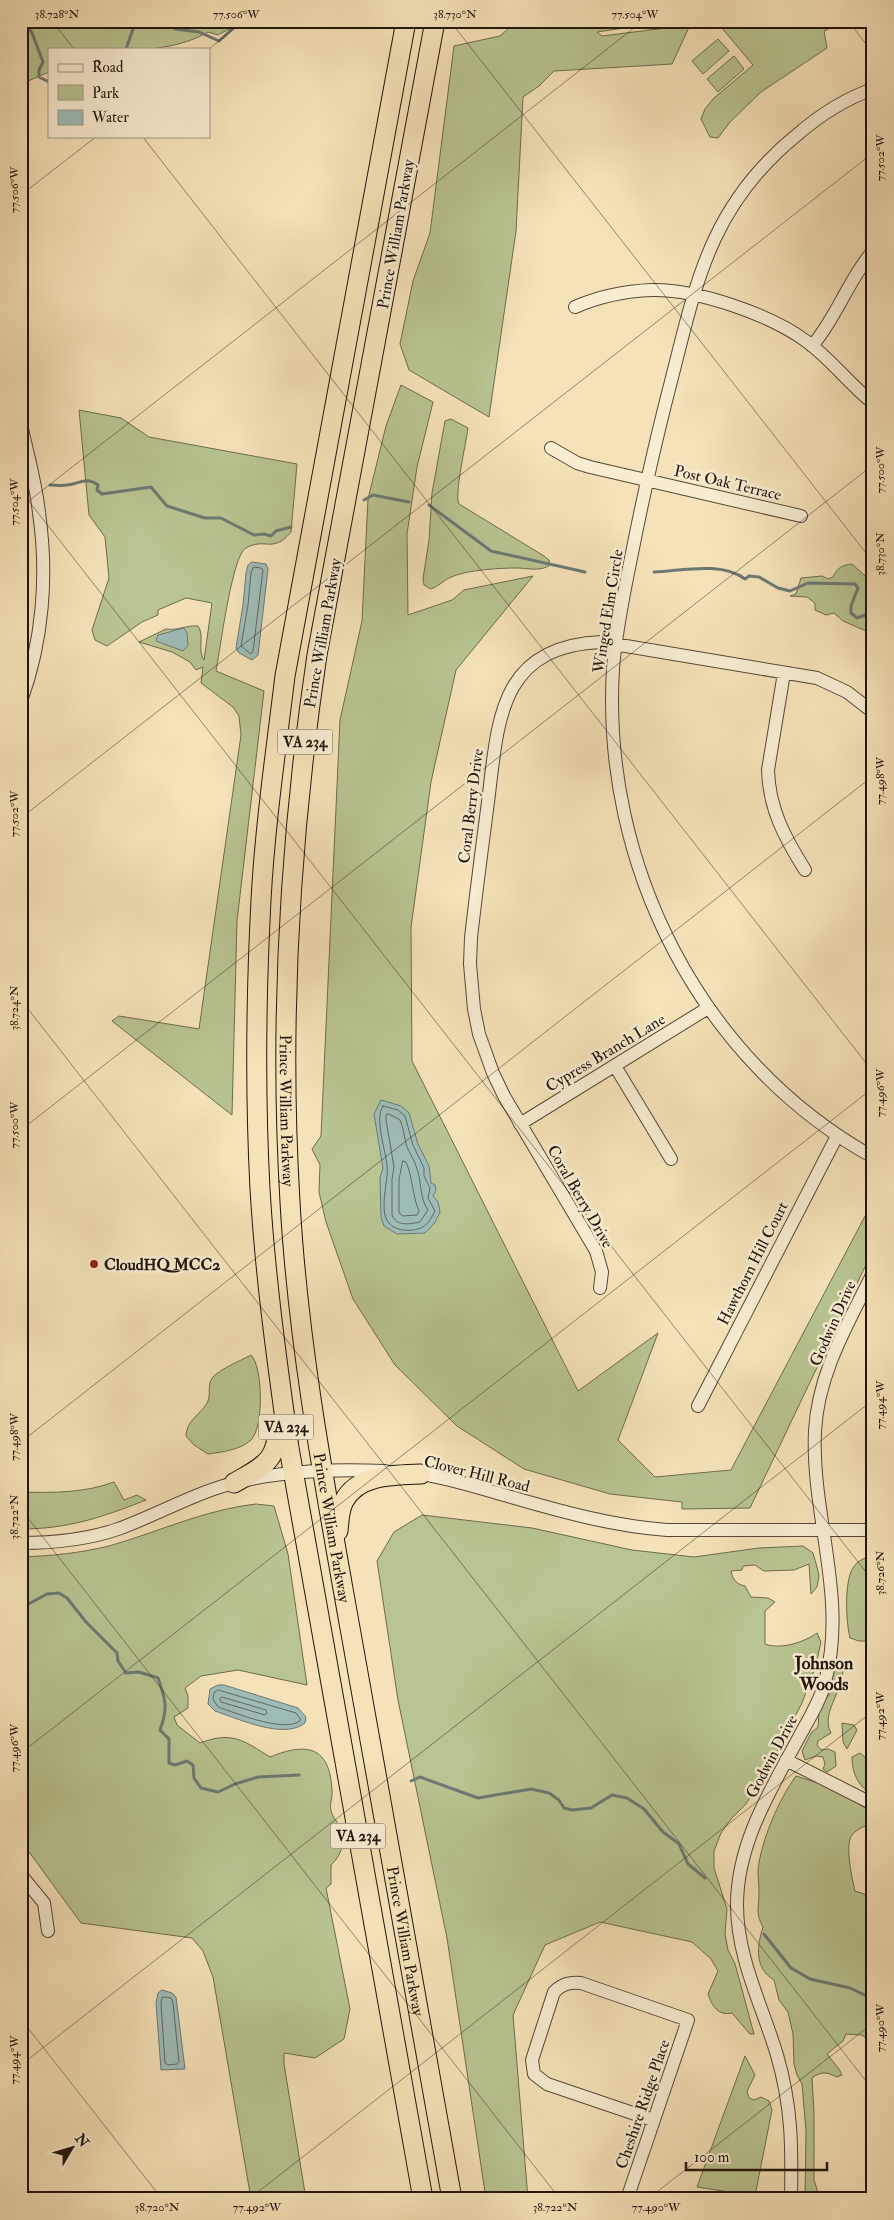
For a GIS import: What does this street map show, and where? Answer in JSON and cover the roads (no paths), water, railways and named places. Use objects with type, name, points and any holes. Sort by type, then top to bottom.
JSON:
[{"type":"highway","name":"Prince William Parkway","points":[[406,21],[300,586],[285,676],[271,780],[261,900],[256,1068],[264,1235],[279,1380],[423,2199]]},
{"type":"highway","name":"Prince William Parkway","points":[[435,21],[317,655],[294,839],[286,991],[286,1131],[296,1283],[304,1353],[322,1471],[452,2199]]},
{"type":"highway","points":[[234,1483],[266,1464],[274,1453],[278,1434],[279,1380]]},
{"type":"highway","points":[[336,1552],[342,1507],[344,1500],[354,1489],[368,1480],[420,1474]]},
{"type":"street","name":"Winged Elm Circle","points":[[873,89],[824,114],[783,145],[764,164],[731,206],[708,252],[693,295],[647,479],[616,644],[613,682],[617,767],[627,827],[636,859],[663,927],[696,990],[733,1041],[764,1076],[804,1112],[837,1136],[873,1157]]},
{"type":"street","points":[[812,346],[832,320],[858,272],[873,251]]},
{"type":"street","points":[[575,307],[594,299],[633,291],[655,290],[693,295],[767,318],[789,329],[812,346],[873,403]]},
{"type":"street","points":[[21,424],[39,512],[43,569],[42,605],[36,645],[28,682],[21,701]]},
{"type":"street","name":"Post Oak Terrace","points":[[551,448],[570,460],[590,467],[802,516]]},
{"type":"street","name":"Coral Berry Drive","points":[[600,1288],[602,1272],[596,1251],[504,1096],[485,1054],[471,989],[471,938],[495,740],[504,703],[513,687],[530,667],[554,651],[586,643],[616,644],[817,678],[847,692],[873,712]]},
{"type":"street","points":[[784,672],[768,770],[768,785],[777,822],[805,870]]},
{"type":"street","name":"Cypress Branch Lane","points":[[520,1124],[708,1008]]},
{"type":"street","points":[[615,1066],[671,1160]]},
{"type":"street","name":"Hawthorn Hill Court","points":[[698,1406],[837,1136]]},
{"type":"street","name":"Godwin Drive","points":[[791,2199],[793,2142],[788,2102],[777,2056],[748,1972],[738,1925],[739,1877],[747,1843],[760,1811],[817,1703],[829,1667],[833,1614],[815,1451],[817,1410],[826,1370],[837,1343],[873,1273]]},
{"type":"street","name":"Clover Hill Road","points":[[21,1543],[57,1542],[97,1535],[119,1528],[209,1490],[234,1483],[294,1473],[322,1471],[393,1471],[420,1474],[453,1481],[576,1516],[637,1528],[873,1530]]},
{"type":"street","points":[[786,1760],[873,1804]]},
{"type":"street","points":[[21,1875],[44,1903],[48,1931]]},
{"type":"street","name":"Cheshire Ridge Place","points":[[627,2199],[688,2020],[580,1983],[565,1984],[554,1992],[532,2060],[534,2074],[547,2084],[653,2120]]},
{"type":"water","points":[[252,562],[266,564],[268,569],[258,655],[252,660],[239,653],[236,648],[246,573],[248,565]]},
{"type":"water","points":[[184,628],[187,633],[188,646],[183,651],[156,641],[158,635]]},
{"type":"water","points":[[381,1100],[401,1106],[409,1113],[418,1144],[429,1166],[431,1183],[435,1185],[436,1190],[433,1196],[438,1202],[440,1212],[434,1224],[425,1233],[397,1234],[384,1226],[381,1217],[380,1178],[383,1168],[374,1114]]},
{"type":"water","points":[[218,1685],[224,1685],[298,1708],[306,1717],[305,1723],[296,1728],[274,1729],[248,1723],[215,1711],[208,1704],[210,1689]]},
{"type":"water","points":[[162,1990],[172,1993],[176,1997],[185,2069],[161,2070],[156,2003],[158,1993]]},
{"type":"waterway","points":[[24,21],[32,33],[43,62],[39,70],[39,77],[48,82]]},
{"type":"waterway","points":[[126,48],[133,29],[140,21]]},
{"type":"waterway","points":[[171,21],[175,29],[199,32],[219,41],[241,21]]},
{"type":"waterway","points":[[50,485],[90,481],[98,485],[97,490],[102,494],[151,487],[167,506],[205,518],[221,518],[254,535],[264,534],[271,536],[276,531],[291,527]]},
{"type":"waterway","points":[[364,500],[373,495],[409,502]]},
{"type":"waterway","points":[[429,505],[491,551],[585,572]]},
{"type":"waterway","points":[[654,572],[701,568],[725,570],[745,579],[749,576],[759,577],[778,588],[790,591],[808,583],[855,584],[858,588],[851,606],[851,613],[857,618],[873,612]]},
{"type":"waterway","points":[[21,1608],[47,1594],[59,1593],[67,1598],[86,1622],[117,1653],[118,1661],[126,1673],[139,1672],[158,1678],[165,1704],[160,1730],[169,1739],[169,1763],[175,1765],[187,1761],[193,1765],[194,1778],[201,1788],[218,1792],[235,1784],[258,1777],[299,1775]]},
{"type":"waterway","points":[[411,1781],[420,1777],[478,1798],[531,1789],[549,1793],[559,1800],[564,1808],[572,1810],[591,1808],[612,1795],[627,1798],[644,1809],[663,1832],[679,1844],[688,1864],[705,1878]]},
{"type":"waterway","points":[[764,1934],[791,1968],[810,1979],[850,1988],[873,1999]]},
{"type":"place","name":"CloudHQ MCC2","points":[[94,1264]]},
{"type":"district","name":"Johnson Woods","points":[[824,1674]]}]
